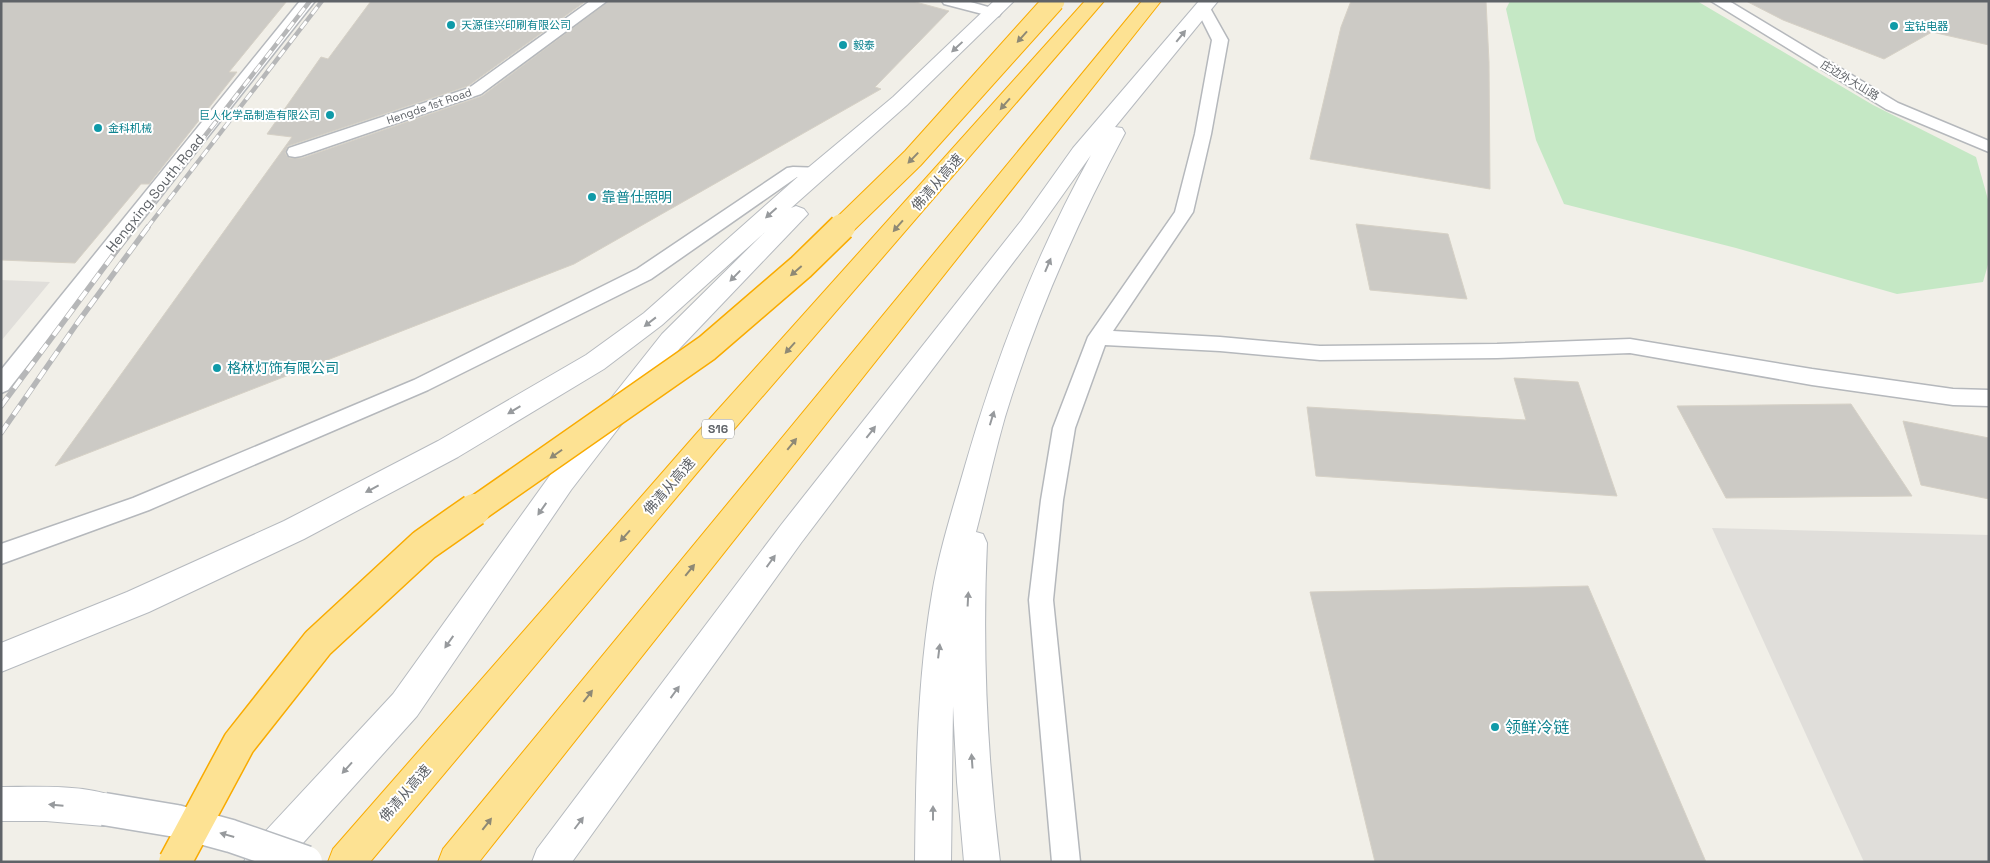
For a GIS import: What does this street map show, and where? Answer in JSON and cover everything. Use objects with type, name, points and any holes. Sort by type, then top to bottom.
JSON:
[{"type":"highway","points":[[175,862],[238,743],[318,643],[424,545],[707,348],[801,267],[913,158],[1054,1]]},
{"type":"highway","name":"佛清从高速","points":[[346,862],[707,441],[1095,1]]},
{"type":"highway","points":[[456,862],[735,513],[909,302],[1152,1]]},
{"type":"main road","points":[[550,862],[791,534],[989,278],[1081,153],[1206,5]]},
{"type":"main road","points":[[1,658],[138,602],[294,530],[448,449],[587,367],[653,319],[817,172],[900,101],[999,7]]},
{"type":"main road","points":[[933,862],[933,767],[938,665],[947,592],[992,418],[1045,270],[1069,216],[1092,171],[1152,69]]},
{"type":"main road","points":[[262,862],[405,705],[561,482],[671,341],[831,178],[900,101]]},
{"type":"main road","points":[[980,465],[969,580],[967,651],[972,764],[982,862]]},
{"type":"main road","points":[[1,804],[46,804],[104,809],[176,821],[231,836],[306,862]]},
{"type":"street","name":"Hengxing South Road","points":[[1,385],[308,1]]},
{"type":"street","name":"Hengde 1st Road","points":[[295,152],[475,91],[600,1]]},
{"type":"street","points":[[948,1],[999,7]]},
{"type":"street","name":"庄边外大山路","points":[[1718,1],[1892,106],[1989,147]]},
{"type":"street","points":[[1066,862],[1041,600],[1052,500],[1064,428],[1098,337],[1184,212],[1203,134],[1220,40],[1206,5]]},
{"type":"street","points":[[1,554],[141,504],[421,385],[644,274],[793,172],[817,172]]},
{"type":"street","points":[[1098,337],[1220,344],[1320,353],[1497,351],[1630,346],[1821,378],[1953,396],[1989,398]]},
{"type":"shaded area","points":[[1,280],[50,282],[1,341]]},
{"type":"shaded area","points":[[1712,528],[1989,535],[1989,862],[1864,862]]},
{"type":"green space","points":[[1510,1],[1697,1],[1873,105],[1976,157],[1989,203],[1989,261],[1983,282],[1897,294],[1736,248],[1564,204],[1536,140],[1506,9]]},
{"type":"building","points":[[1,1],[287,1],[229,72],[237,72],[149,184],[141,184],[75,263],[1,260]]},
{"type":"building","points":[[371,1],[586,1],[468,86],[288,146],[285,153],[289,158],[302,158],[482,96],[609,1],[912,1],[949,11],[875,87],[881,89],[574,264],[55,466],[292,137],[267,134],[321,57],[328,59]]},
{"type":"building","points":[[1351,1],[1486,1],[1489,62],[1490,189],[1310,159],[1341,27]]},
{"type":"building","name":"宝钻电器","points":[[1746,1],[1989,1],[1989,45],[1932,32],[1884,59],[1783,20]]},
{"type":"building","points":[[1356,224],[1448,234],[1467,299],[1370,290]]},
{"type":"building","points":[[1514,378],[1578,382],[1617,496],[1316,476],[1307,407],[1526,420]]},
{"type":"building","points":[[1851,404],[1912,496],[1726,498],[1677,406]]},
{"type":"building","points":[[1903,421],[1989,438],[1989,499],[1921,485]]},
{"type":"building","name":"领鲜冷链","points":[[1588,586],[1706,862],[1375,862],[1310,592]]},
{"type":"railway","points":[[133,228],[310,1]]},
{"type":"railway","points":[[147,228],[322,1]]},
{"type":"railway","points":[[1,406],[134,227]]},
{"type":"railway","points":[[1,433],[78,322],[148,227]]},
{"type":"place","name":"天源佳兴印刷有限公司","points":[[451,25]]},
{"type":"place","name":"宝钻电器","points":[[1894,26]]},
{"type":"place","name":"毅泰","points":[[843,45]]},
{"type":"place","name":"巨人化学品制造有限公司","points":[[330,115]]},
{"type":"place","name":"金科机械","points":[[98,128]]},
{"type":"place","name":"靠普仕照明","points":[[592,197]]},
{"type":"place","name":"格林灯饰有限公司","points":[[217,368]]},
{"type":"place","name":"领鲜冷链","points":[[1495,727]]}]
